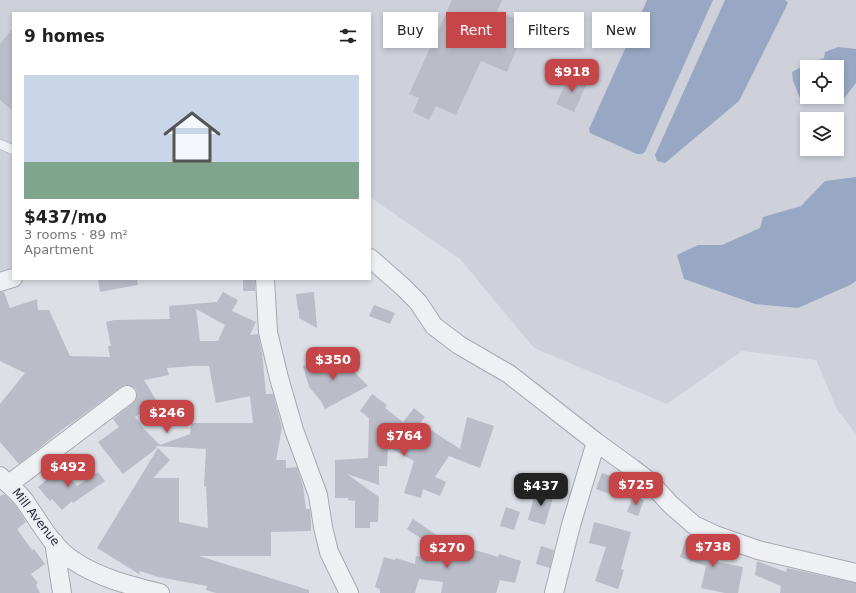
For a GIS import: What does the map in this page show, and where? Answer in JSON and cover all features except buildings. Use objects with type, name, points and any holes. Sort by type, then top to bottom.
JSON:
[{"type":"street","points":[[371,259],[418,302],[434,326],[459,345],[509,374],[650,482],[670,504],[694,525],[715,535],[758,550],[856,573]]},
{"type":"street","points":[[0,282],[12,278]]},
{"type":"street","points":[[265,280],[268,332],[279,378],[294,430],[318,495],[329,552],[349,593]]},
{"type":"street","points":[[3,479],[127,396]]},
{"type":"street","points":[[554,593],[571,525],[596,442]]},
{"type":"street","name":"Mill Avenue","points":[[3,479],[23,499],[54,542],[74,561],[104,577],[160,593]]},
{"type":"street","points":[[54,542],[62,593]]},
{"type":"lane","points":[[0,144],[12,150]]},
{"type":"shaded area","points":[[0,0],[856,0],[856,434],[838,411],[816,360],[742,351],[667,404],[534,348],[460,259],[371,198],[371,12],[12,12],[12,267],[0,271]]},
{"type":"water","points":[[647,0],[713,0],[645,152],[642,154],[637,154],[590,133],[589,129],[625,48],[650,48],[650,12],[642,12]]},
{"type":"water","points":[[725,0],[785,0],[788,3],[739,101],[665,163],[657,161],[655,155]]},
{"type":"water","points":[[838,47],[856,49],[856,83],[844,98],[844,60],[818,60],[824,58],[825,52]]},
{"type":"water","points":[[800,68],[800,98],[793,81],[792,72]]},
{"type":"water","points":[[856,177],[856,281],[850,285],[798,308],[755,304],[684,279],[677,255],[698,245],[722,245],[760,228],[763,217],[801,206],[825,181]]}]
